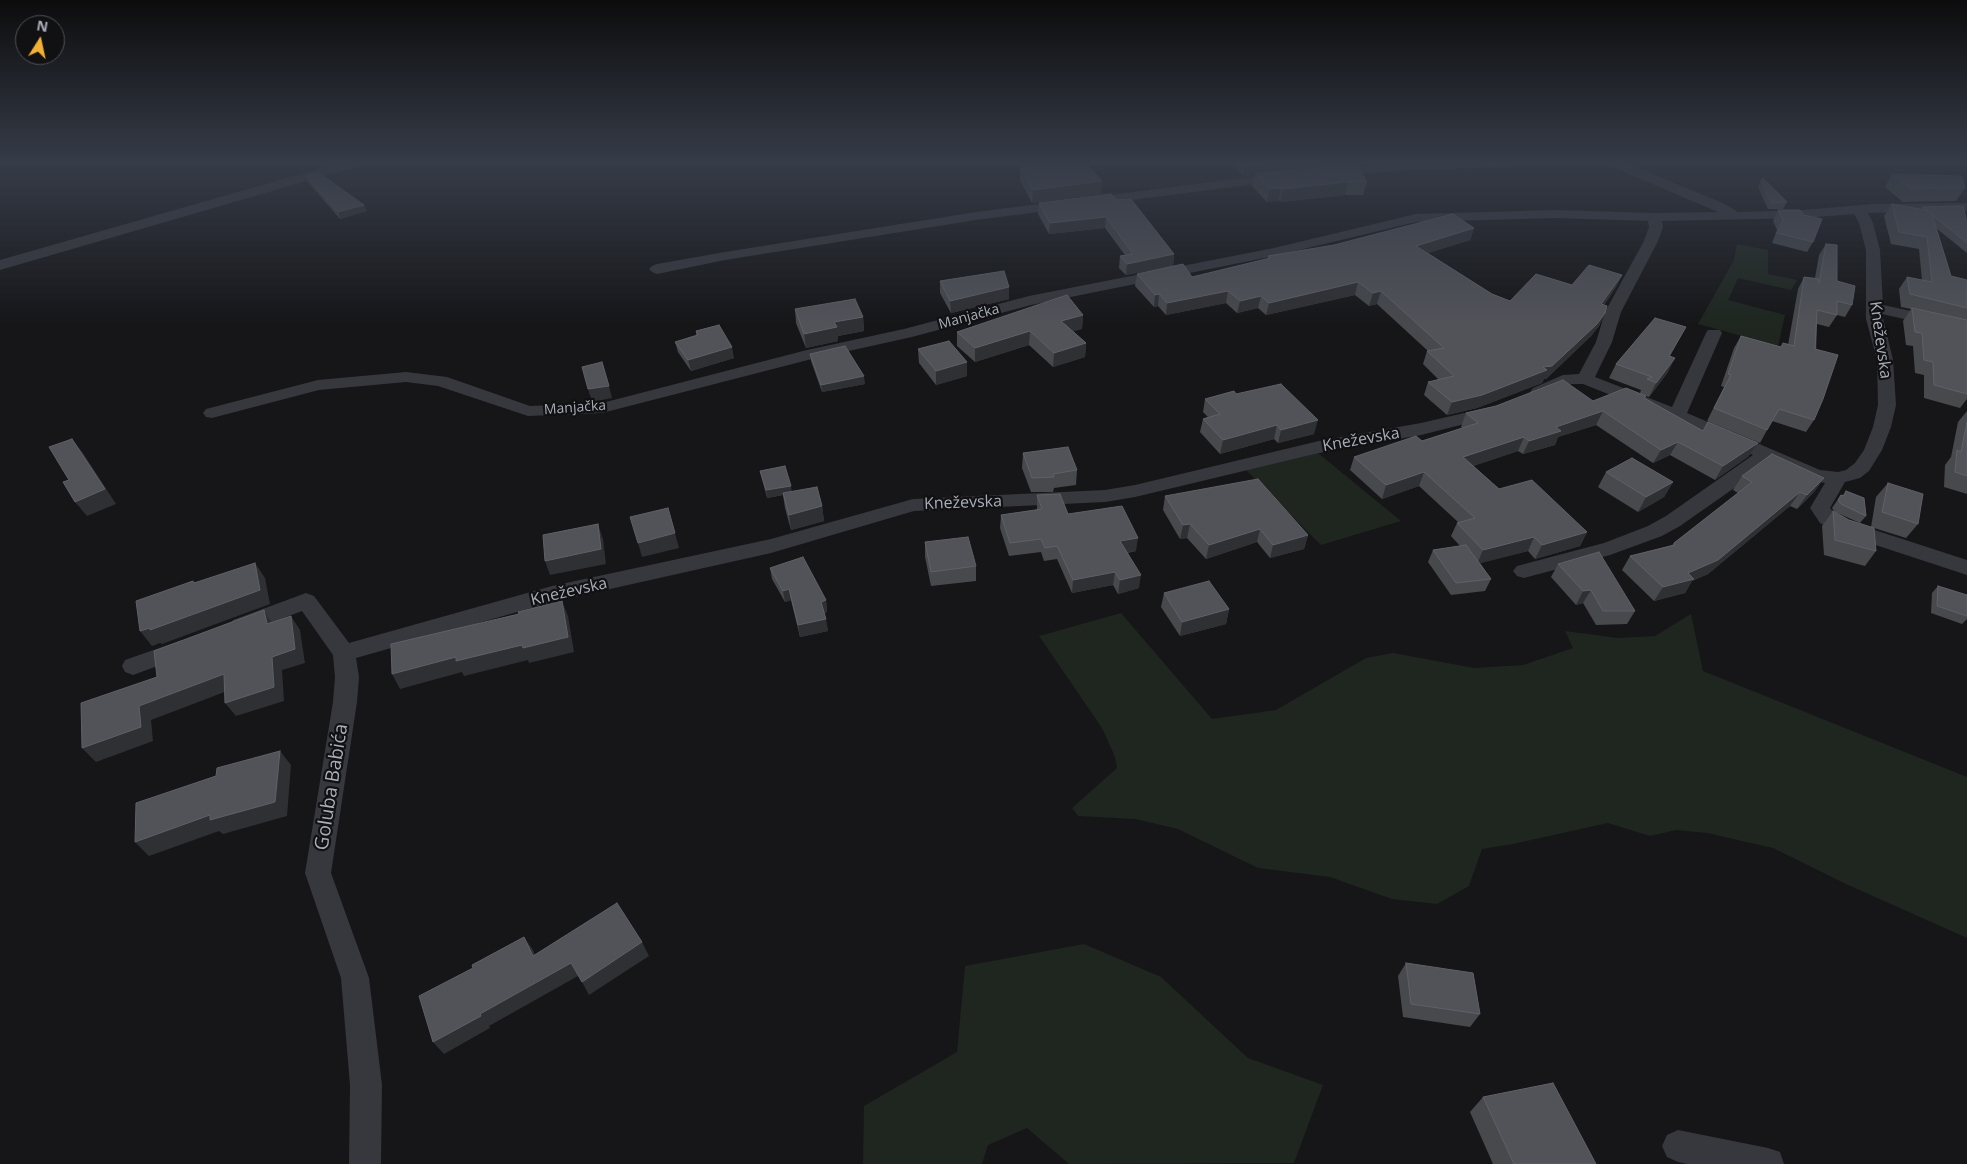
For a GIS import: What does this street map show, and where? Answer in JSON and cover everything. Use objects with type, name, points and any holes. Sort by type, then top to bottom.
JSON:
[{"type":"street","points":[[0,265],[165,217]]},
{"type":"street","points":[[657,269],[725,256],[968,217]]},
{"type":"street","name":"Manjačka","points":[[212,413],[318,385],[406,377],[442,381],[528,411],[602,408],[807,355],[906,334],[1029,301],[1274,252],[1426,217]]},
{"type":"street","points":[[1654,217],[1656,227],[1651,241],[1613,312],[1604,342],[1585,379],[1817,476],[1838,478],[1820,508],[1826,518],[1846,528],[1967,568]]},
{"type":"street","name":"Kneževska","points":[[1838,478],[1853,474],[1862,467],[1873,450],[1882,428],[1886,405],[1885,360],[1875,325],[1873,250],[1863,217]]},
{"type":"street","points":[[1875,308],[1967,328]]},
{"type":"street","points":[[1677,416],[1714,333]]},
{"type":"street","name":"Kneževska","points":[[344,653],[552,594],[771,546],[913,506],[928,503],[1072,499],[1112,495],[1319,448],[1421,429],[1484,414],[1569,379],[1585,379]]},
{"type":"street","points":[[1524,571],[1610,548],[1655,530],[1673,521],[1753,466],[1765,455]]},
{"type":"street","name":"Goluba Babića","points":[[133,666],[306,601],[344,653],[347,677],[345,702],[318,873],[355,978],[366,1085],[365,1164]]},
{"type":"street","points":[[1678,1146],[1768,1164]]},
{"type":"shaded area","points":[[1737,244],[1768,250],[1768,274],[1797,280],[1791,290],[1738,278],[1728,300],[1785,315],[1778,346],[1698,324],[1734,260]]},
{"type":"shaded area","points":[[1318,453],[1401,521],[1321,545],[1246,470]]},
{"type":"shaded area","points":[[1121,613],[1212,719],[1276,710],[1366,658],[1393,653],[1474,668],[1523,665],[1573,648],[1565,631],[1618,638],[1655,636],[1691,614],[1703,671],[1967,777],[1967,938],[1846,884],[1773,848],[1707,833],[1676,830],[1650,836],[1608,823],[1482,849],[1469,886],[1437,904],[1392,899],[1330,877],[1258,868],[1178,829],[1135,819],[1078,816],[1072,808],[1117,768],[1115,757],[1102,728],[1039,636]]},
{"type":"shaded area","points":[[1084,944],[1161,977],[1248,1058],[1323,1085],[1294,1163],[1069,1164],[1027,1128],[988,1145],[982,1164],[863,1164],[864,1106],[957,1052],[965,966]]},
{"type":"building","points":[[1047,217],[1103,217],[1050,223]]},
{"type":"building","points":[[1106,217],[1145,217],[1174,254],[1127,264],[1120,256],[1133,254]]},
{"type":"building","points":[[1440,217],[1458,217],[1474,228],[1416,246],[1492,294],[1510,301],[1536,274],[1572,285],[1589,265],[1622,275],[1601,304],[1607,306],[1605,313],[1597,324],[1552,366],[1543,367],[1547,370],[1482,395],[1452,402],[1428,382],[1454,376],[1427,351],[1444,348],[1381,291],[1373,293],[1358,282],[1269,303],[1261,296],[1240,301],[1228,291],[1167,303],[1159,294],[1155,295],[1137,274],[1183,264],[1192,277],[1270,258],[1268,256],[1334,245]]},
{"type":"building","points":[[1782,217],[1822,219],[1813,242],[1777,233],[1783,220]]},
{"type":"building","points":[[1895,217],[1933,217],[1951,276],[1967,280],[1967,308],[1910,294],[1907,277],[1932,282],[1927,237],[1899,232]]},
{"type":"building","points":[[1935,217],[1966,217],[1967,243]]},
{"type":"building","points":[[1826,244],[1837,245],[1837,281],[1855,286],[1852,305],[1837,301],[1837,315],[1817,310],[1815,349],[1838,355],[1814,420],[1779,409],[1767,430],[1714,408],[1731,375],[1728,374],[1741,336],[1781,347],[1783,343],[1794,346],[1804,277],[1819,279],[1819,283]]},
{"type":"building","points":[[1004,271],[1009,287],[950,301],[940,281]]},
{"type":"building","points":[[1067,295],[1083,315],[1061,321],[1086,343],[1054,353],[1030,331],[975,348],[957,332]]},
{"type":"building","points":[[855,299],[863,317],[834,322],[837,327],[804,334],[795,309]]},
{"type":"building","points":[[1912,308],[1967,320],[1967,394],[1934,385],[1933,362],[1924,360],[1922,333],[1915,332]]},
{"type":"building","points":[[1655,318],[1686,327],[1669,356],[1675,358],[1656,383],[1647,379],[1652,377],[1616,364]]},
{"type":"building","points":[[719,325],[732,347],[688,360],[675,342],[698,335],[696,331]]},
{"type":"building","points":[[949,341],[967,362],[936,371],[918,349]]},
{"type":"building","points":[[845,346],[864,376],[821,385],[810,354]]},
{"type":"building","points":[[602,362],[609,386],[588,389],[582,367]]},
{"type":"building","points":[[1563,380],[1593,401],[1626,388],[1646,396],[1644,398],[1703,431],[1708,422],[1758,443],[1723,466],[1678,442],[1661,450],[1603,411],[1556,427],[1561,431],[1529,441],[1524,437],[1463,457],[1499,489],[1532,480],[1587,532],[1542,545],[1534,537],[1483,550],[1457,523],[1475,518],[1424,472],[1386,485],[1354,457],[1416,436],[1422,441],[1478,423],[1466,413],[1496,406]]},
{"type":"building","points":[[1281,384],[1318,420],[1281,430],[1277,425],[1223,440],[1203,419],[1220,414],[1205,399],[1234,391],[1236,394]]},
{"type":"building","points":[[1967,422],[1967,476],[1955,472],[1957,450],[1961,452]]},
{"type":"building","points":[[72,439],[105,489],[75,502],[63,482],[69,480],[49,447]]},
{"type":"building","points":[[1068,447],[1077,470],[1053,474],[1054,477],[1032,478],[1023,453]]},
{"type":"building","points":[[1772,454],[1824,478],[1807,495],[1800,492],[1718,560],[1688,573],[1694,579],[1663,587],[1630,556],[1675,545],[1674,543],[1752,482],[1742,476]]},
{"type":"building","points":[[1632,458],[1673,482],[1646,497],[1606,472]]},
{"type":"building","points":[[785,466],[791,486],[766,490],[760,471]]},
{"type":"building","points":[[1258,479],[1308,535],[1273,545],[1260,529],[1209,545],[1190,524],[1183,525],[1165,496]]},
{"type":"building","points":[[1888,483],[1923,494],[1918,524],[1882,512]]},
{"type":"building","points":[[817,487],[822,506],[789,515],[783,493]]},
{"type":"building","points":[[1846,491],[1864,498],[1866,516],[1841,504],[1838,500],[1841,495],[1844,496]]},
{"type":"building","points":[[1060,494],[1068,514],[1122,506],[1138,538],[1120,541],[1141,575],[1120,580],[1115,572],[1073,580],[1057,546],[1045,548],[1041,539],[1010,543],[1001,515],[1042,509],[1037,495]]},
{"type":"building","points":[[668,508],[675,533],[638,543],[630,517]]},
{"type":"building","points":[[1833,511],[1849,520],[1874,528],[1876,551],[1835,540]]},
{"type":"building","points":[[598,524],[601,549],[545,561],[543,535]]},
{"type":"building","points":[[968,537],[976,566],[931,572],[925,542]]},
{"type":"building","points":[[1466,545],[1491,579],[1456,583],[1433,550]]},
{"type":"building","points":[[1599,552],[1635,611],[1603,611],[1591,590],[1583,591],[1558,564]]},
{"type":"building","points":[[803,557],[826,600],[821,602],[826,619],[798,625],[789,589],[783,591],[770,568]]},
{"type":"building","points":[[255,563],[260,590],[150,630],[150,628],[140,631],[136,601],[193,581],[194,583]]},
{"type":"building","points":[[1209,581],[1229,609],[1182,622],[1164,593]]},
{"type":"building","points":[[1938,586],[1967,595],[1967,616],[1937,606]]},
{"type":"building","points":[[562,601],[568,637],[523,648],[522,645],[456,661],[456,657],[392,674],[391,644],[519,614],[518,612]]},
{"type":"building","points":[[264,610],[267,624],[291,616],[295,649],[272,657],[274,687],[225,703],[224,674],[139,706],[141,727],[82,748],[81,703],[157,677],[154,651]]},
{"type":"building","points":[[280,751],[275,802],[210,820],[210,815],[135,842],[136,803],[216,776],[217,768]]},
{"type":"building","points":[[617,903],[642,942],[582,982],[571,963],[433,1042],[419,996],[473,968],[472,965],[524,937],[533,956]]},
{"type":"building","points":[[1406,963],[1473,973],[1480,1014],[1411,1004]]},
{"type":"building","points":[[1553,1083],[1596,1164],[1514,1164],[1483,1097]]}]
